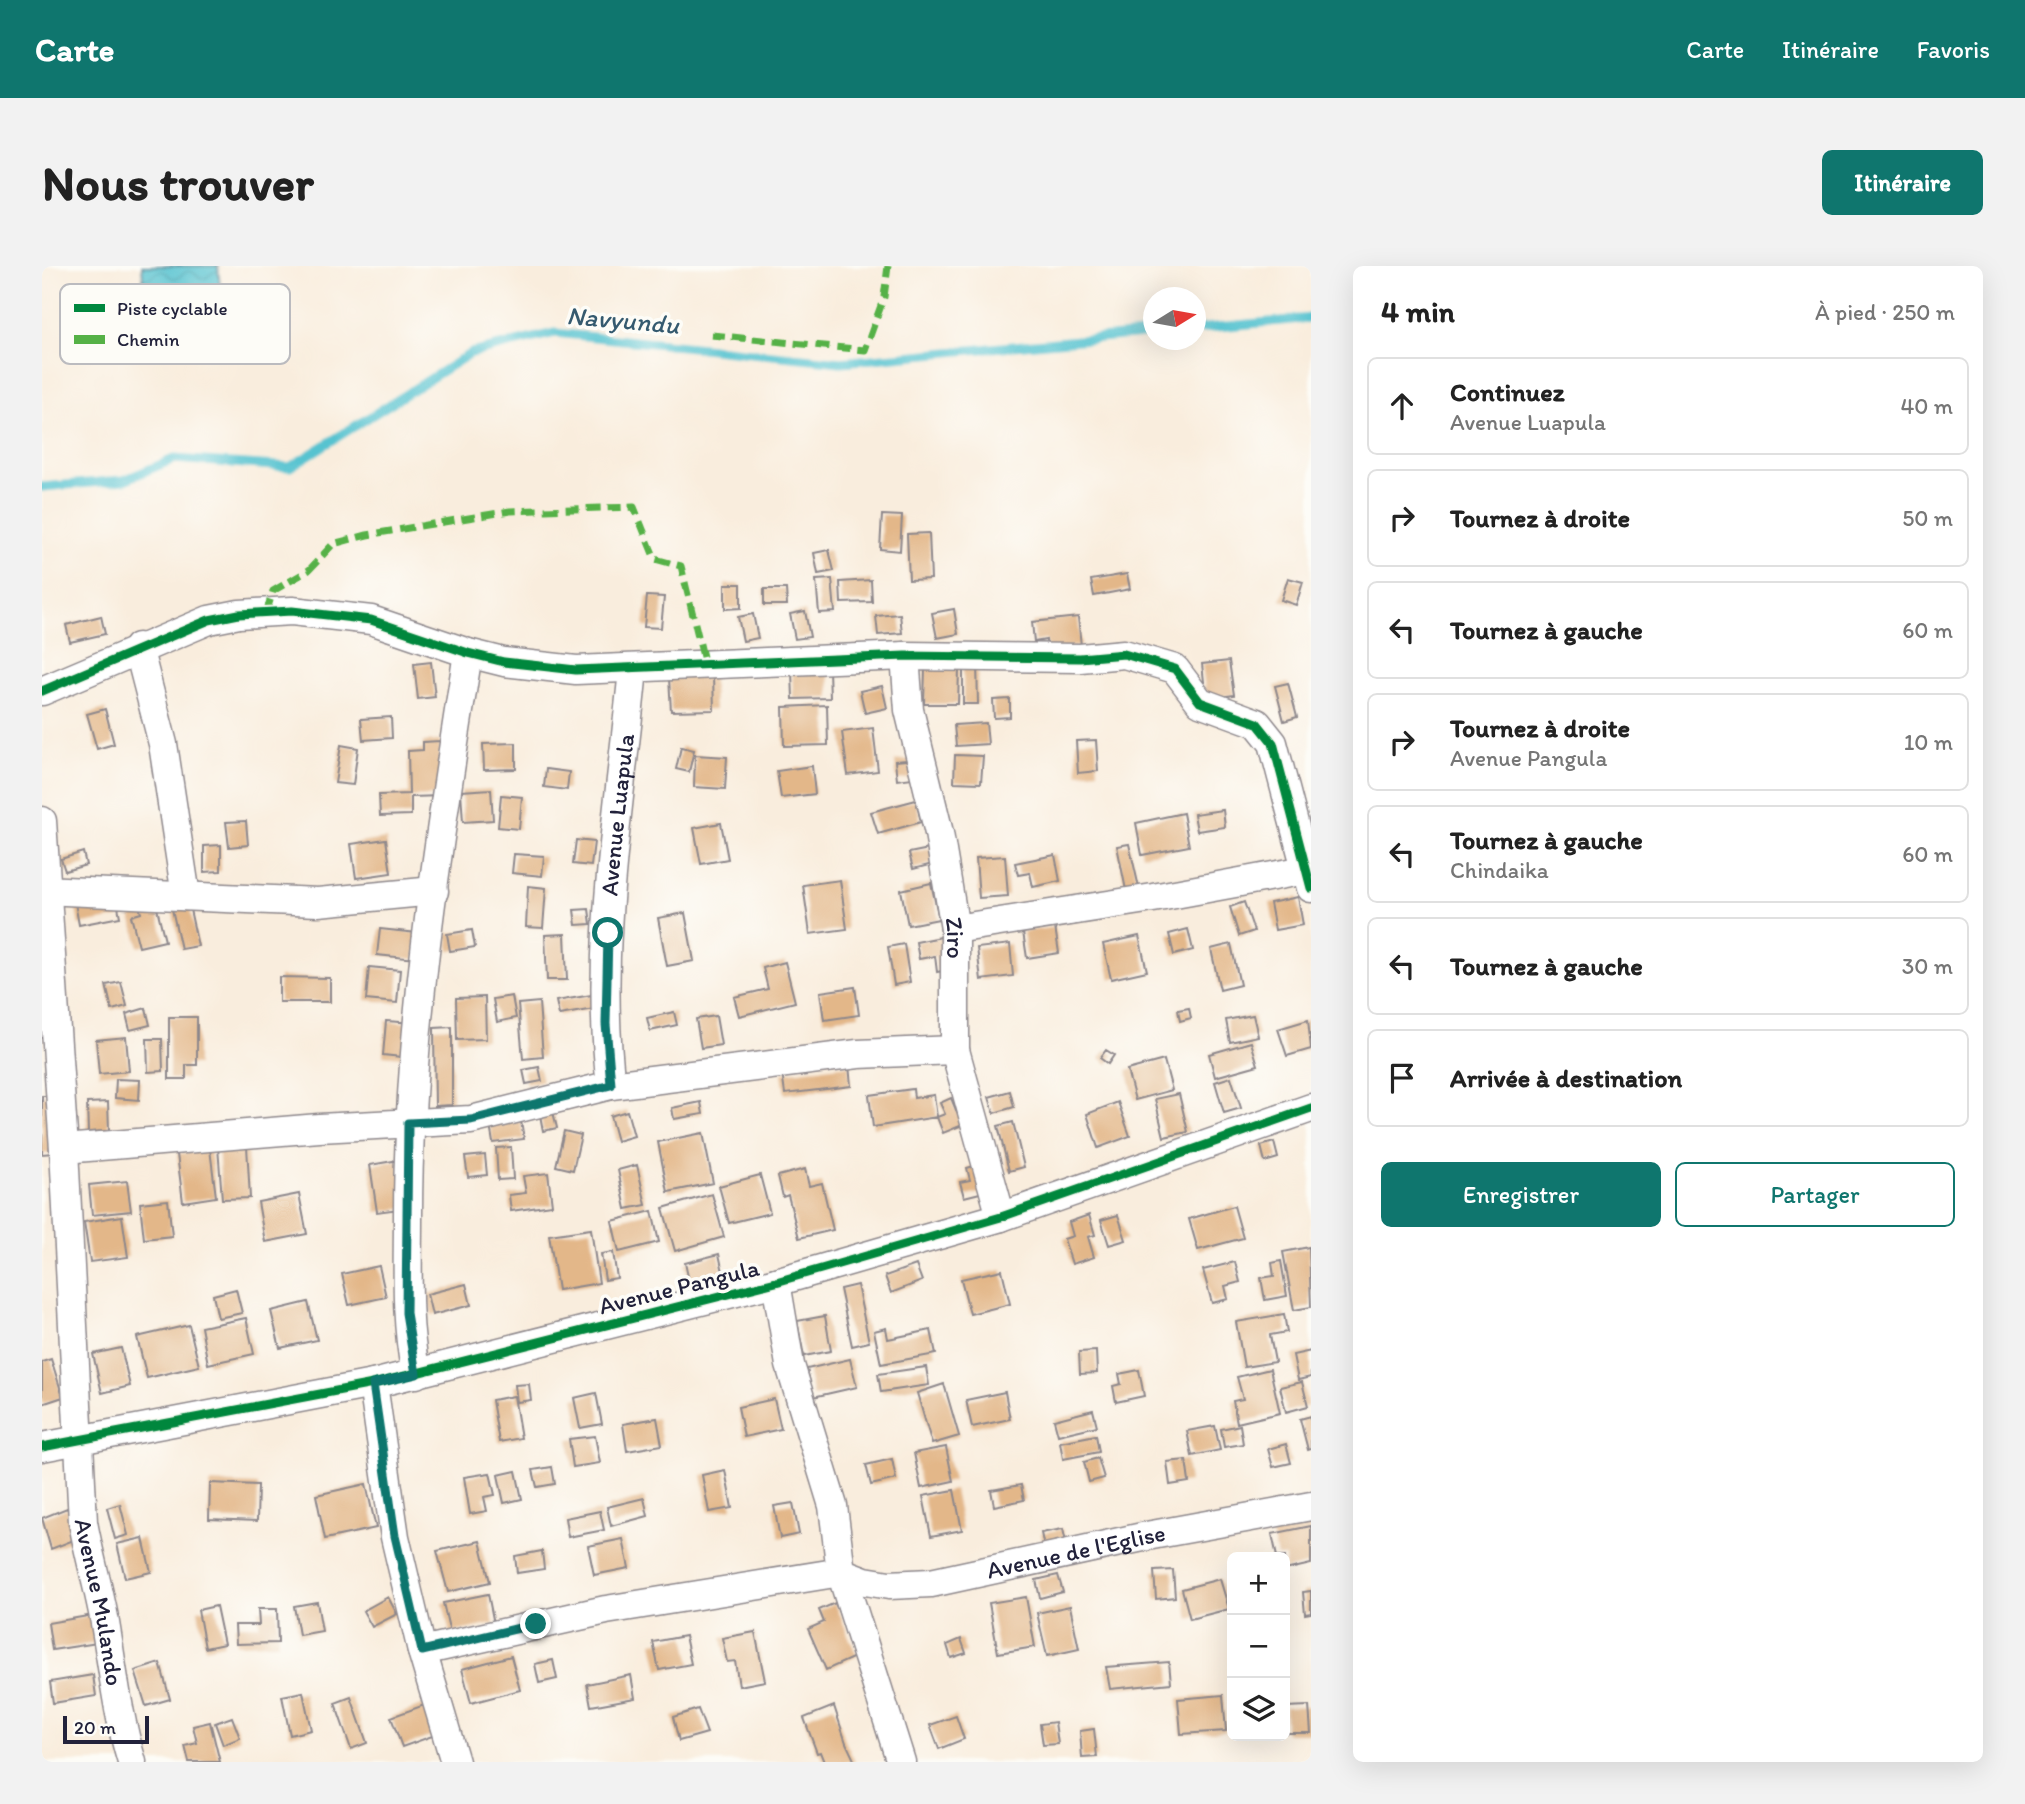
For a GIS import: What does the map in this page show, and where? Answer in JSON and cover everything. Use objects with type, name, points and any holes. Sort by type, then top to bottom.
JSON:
[{"type":"street","points":[[42,691],[209,620],[239,614],[292,611],[370,620],[468,653],[541,667],[634,669],[905,656],[1080,658],[1124,654],[1174,669],[1200,702],[1257,723],[1269,736],[1309,875],[955,929]]},
{"type":"street","points":[[138,648],[163,744],[186,896]]},
{"type":"street","points":[[416,1374],[406,1313],[408,1123],[434,891],[468,653]]},
{"type":"street","name":"Ziro","points":[[905,656],[909,710],[939,834],[955,929],[955,1050],[1001,1217]]},
{"type":"street","name":"Avenue Luapula","points":[[611,1085],[606,1024],[608,933],[634,669]]},
{"type":"street","name":"Avenue Mulando","points":[[42,821],[44,890],[64,1149],[54,1216],[83,1522],[91,1572],[105,1620],[122,1731],[132,1762]]},
{"type":"street","points":[[44,890],[318,902],[434,891]]},
{"type":"street","points":[[64,1149],[471,1120],[611,1085],[858,1054],[955,1050]]},
{"type":"street","name":"Avenue Pangula","points":[[42,1447],[373,1384],[776,1283],[1001,1217],[1311,1108]]},
{"type":"street","points":[[776,1283],[790,1365],[833,1506],[841,1572],[901,1762]]},
{"type":"street","points":[[373,1384],[395,1536],[422,1651],[455,1762]]},
{"type":"street","name":"Avenue de l'Eglise","points":[[841,1572],[865,1581],[889,1585],[931,1583],[1152,1535],[1311,1506]]},
{"type":"street","points":[[422,1651],[606,1610],[841,1572]]},
{"type":"water","points":[[142,266],[218,266],[220,284],[143,284]]},
{"type":"building","points":[[882,515],[902,516],[900,551],[880,549]]},
{"type":"building","points":[[929,533],[931,579],[909,580],[907,534]]},
{"type":"building","points":[[829,550],[834,571],[818,574],[814,553]]},
{"type":"building","points":[[1127,574],[1130,589],[1094,596],[1091,580]]},
{"type":"building","points":[[1288,578],[1303,582],[1296,605],[1281,600]]},
{"type":"building","points":[[832,579],[835,612],[819,613],[816,580]]},
{"type":"building","points":[[871,580],[872,602],[841,603],[840,582]]},
{"type":"building","points":[[725,584],[741,584],[741,608],[725,609]]},
{"type":"building","points":[[764,589],[786,589],[787,605],[764,605]]},
{"type":"building","points":[[647,596],[664,597],[661,628],[644,627]]},
{"type":"building","points":[[954,609],[958,634],[937,638],[932,613]]},
{"type":"building","points":[[805,611],[810,637],[795,639],[790,614]]},
{"type":"building","points":[[753,614],[758,638],[743,641],[738,617]]},
{"type":"building","points":[[900,614],[902,633],[878,635],[876,616]]},
{"type":"building","points":[[101,616],[105,634],[70,642],[66,625]]},
{"type":"building","points":[[1078,617],[1081,646],[1047,650],[1046,640],[1034,642],[1032,622]]},
{"type":"building","points":[[1229,661],[1234,695],[1206,699],[1202,664]]},
{"type":"building","points":[[431,662],[435,697],[418,699],[414,664]]},
{"type":"building","points":[[963,664],[977,664],[978,704],[963,704]]},
{"type":"building","points":[[925,668],[959,668],[958,704],[924,704]]},
{"type":"building","points":[[829,670],[830,698],[793,699],[792,671]]},
{"type":"building","points":[[713,676],[714,710],[671,711],[669,678]]},
{"type":"building","points":[[1288,683],[1297,717],[1284,721],[1275,686]]},
{"type":"building","points":[[882,686],[887,708],[865,713],[860,691]]},
{"type":"building","points":[[1010,699],[1010,717],[994,718],[993,700]]},
{"type":"building","points":[[827,705],[828,745],[784,746],[783,707]]},
{"type":"building","points":[[105,709],[114,744],[97,749],[87,714]]},
{"type":"building","points":[[391,717],[392,738],[363,740],[361,719]]},
{"type":"building","points":[[986,723],[988,744],[956,746],[954,725]]},
{"type":"building","points":[[873,728],[878,771],[848,775],[842,732]]},
{"type":"building","points":[[1096,740],[1098,771],[1078,773],[1076,741]]},
{"type":"building","points":[[440,741],[441,796],[411,797],[411,815],[380,816],[379,795],[409,794],[408,751],[423,750],[423,742]]},
{"type":"building","points":[[516,743],[516,769],[484,770],[483,744]]},
{"type":"building","points":[[341,745],[358,748],[353,785],[335,783]]},
{"type":"building","points":[[681,747],[694,750],[689,772],[676,769]]},
{"type":"building","points":[[695,755],[727,757],[725,789],[694,787]]},
{"type":"building","points":[[955,755],[983,756],[981,783],[954,782]]},
{"type":"building","points":[[919,759],[921,777],[897,780],[895,761]]},
{"type":"building","points":[[812,766],[815,794],[781,798],[777,771]]},
{"type":"building","points":[[546,769],[569,772],[567,790],[544,787]]},
{"type":"building","points":[[491,789],[493,820],[463,822],[461,791]]},
{"type":"building","points":[[501,795],[522,797],[519,829],[498,827]]},
{"type":"building","points":[[916,800],[921,822],[878,834],[871,812]]},
{"type":"building","points":[[1223,810],[1225,827],[1197,831],[1194,814]]},
{"type":"building","points":[[1183,813],[1189,846],[1142,855],[1136,823]]},
{"type":"building","points":[[246,821],[248,845],[229,847],[226,822]]},
{"type":"building","points":[[721,823],[728,859],[701,864],[694,828]]},
{"type":"building","points":[[386,839],[391,873],[356,878],[351,844]]},
{"type":"building","points":[[576,840],[594,842],[591,866],[573,864]]},
{"type":"building","points":[[1129,844],[1140,892],[1127,895],[1117,846]]},
{"type":"building","points":[[221,845],[221,871],[204,872],[204,846]]},
{"type":"building","points":[[934,848],[937,863],[913,869],[909,853]]},
{"type":"building","points":[[83,852],[86,865],[65,871],[61,859]]},
{"type":"building","points":[[514,854],[544,856],[542,876],[512,873]]},
{"type":"building","points":[[1055,855],[1060,881],[1033,887],[1030,873],[1018,875],[1015,863]]},
{"type":"building","points":[[1005,856],[1008,896],[979,898],[976,858]]},
{"type":"building","points":[[840,880],[847,929],[810,934],[803,885]]},
{"type":"building","points":[[931,883],[939,919],[908,925],[901,890]]},
{"type":"building","points":[[528,886],[546,888],[543,928],[526,927]]},
{"type":"building","points":[[116,896],[120,917],[79,925],[75,903]]},
{"type":"building","points":[[1298,897],[1303,925],[1275,930],[1270,903]]},
{"type":"building","points":[[155,900],[165,941],[139,947],[131,916],[141,913],[138,903]]},
{"type":"building","points":[[1244,902],[1254,931],[1239,936],[1230,907]]},
{"type":"building","points":[[189,905],[198,946],[181,949],[172,909]]},
{"type":"building","points":[[589,909],[591,924],[576,925],[574,910]]},
{"type":"building","points":[[685,913],[694,961],[667,966],[658,918]]},
{"type":"building","points":[[1055,927],[1059,953],[1027,958],[1023,932]]},
{"type":"building","points":[[380,929],[417,933],[415,959],[377,955]]},
{"type":"building","points":[[1188,929],[1193,950],[1174,955],[1169,934]]},
{"type":"building","points":[[472,930],[475,947],[450,951],[447,934]]},
{"type":"building","points":[[565,934],[567,980],[547,980],[545,935]]},
{"type":"building","points":[[946,936],[953,969],[937,972],[935,956],[919,959],[916,942]]},
{"type":"building","points":[[1139,936],[1147,971],[1111,979],[1103,944]]},
{"type":"building","points":[[904,944],[910,982],[894,985],[888,947]]},
{"type":"building","points":[[1010,944],[1013,976],[981,980],[977,948]]},
{"type":"building","points":[[1231,944],[1240,985],[1220,990],[1211,949]]},
{"type":"building","points":[[785,962],[795,1002],[739,1016],[734,997],[768,989],[763,968]]},
{"type":"building","points":[[369,967],[400,970],[397,1003],[366,1000]]},
{"type":"building","points":[[279,977],[330,978],[330,1002],[279,1002]]},
{"type":"building","points":[[121,982],[127,1006],[112,1010],[106,985]]},
{"type":"building","points":[[855,987],[859,1015],[824,1020],[820,992]]},
{"type":"building","points":[[598,994],[600,1008],[559,1015],[556,1001]]},
{"type":"building","points":[[512,996],[516,1018],[497,1022],[493,999]]},
{"type":"building","points":[[485,997],[486,1039],[457,1040],[456,998]]},
{"type":"building","points":[[539,1002],[543,1057],[523,1059],[518,1004]]},
{"type":"building","points":[[146,1008],[150,1025],[130,1030],[126,1014]]},
{"type":"building","points":[[1189,1008],[1191,1018],[1180,1021],[1178,1010]]},
{"type":"building","points":[[674,1012],[677,1025],[650,1031],[647,1018]]},
{"type":"building","points":[[1253,1015],[1258,1036],[1230,1042],[1226,1020]]},
{"type":"building","points":[[716,1016],[721,1045],[701,1048],[696,1019]]},
{"type":"building","points":[[169,1017],[197,1017],[197,1065],[186,1065],[186,1079],[169,1079]]},
{"type":"building","points":[[1308,1020],[1311,1049],[1287,1056],[1278,1029]]},
{"type":"building","points":[[386,1021],[414,1023],[411,1058],[383,1055]]},
{"type":"building","points":[[452,1027],[452,1105],[435,1106],[434,1028]]},
{"type":"building","points":[[126,1037],[129,1071],[99,1074],[96,1040]]},
{"type":"building","points":[[147,1039],[162,1039],[163,1071],[148,1072]]},
{"type":"building","points":[[1251,1042],[1258,1065],[1215,1077],[1209,1054]]},
{"type":"building","points":[[1106,1050],[1114,1055],[1108,1064],[1100,1058]]},
{"type":"building","points":[[1164,1060],[1172,1090],[1135,1100],[1127,1070]]},
{"type":"building","points":[[849,1065],[851,1086],[785,1094],[782,1073]]},
{"type":"building","points":[[539,1067],[542,1081],[526,1084],[523,1070]]},
{"type":"building","points":[[1231,1077],[1241,1108],[1224,1113],[1215,1082]]},
{"type":"building","points":[[116,1079],[140,1080],[139,1100],[115,1098]]},
{"type":"building","points":[[913,1089],[914,1098],[934,1095],[937,1117],[873,1127],[869,1095]]},
{"type":"building","points":[[1010,1091],[1014,1107],[994,1113],[989,1097]]},
{"type":"building","points":[[1179,1094],[1188,1132],[1164,1137],[1155,1099]]},
{"type":"building","points":[[42,1096],[48,1096],[53,1153],[42,1154]]},
{"type":"building","points":[[951,1098],[956,1110],[963,1106],[970,1122],[943,1133],[937,1117],[945,1114],[940,1103]]},
{"type":"building","points":[[108,1102],[109,1131],[88,1132],[87,1103]]},
{"type":"building","points":[[701,1102],[703,1114],[674,1119],[672,1108]]},
{"type":"building","points":[[1118,1102],[1130,1136],[1098,1148],[1087,1114]]},
{"type":"building","points":[[627,1111],[634,1136],[617,1141],[610,1116]]},
{"type":"building","points":[[553,1112],[557,1128],[543,1131],[540,1115]]},
{"type":"building","points":[[521,1121],[524,1139],[493,1143],[490,1125]]},
{"type":"building","points":[[1013,1122],[1024,1167],[1009,1171],[998,1126]]},
{"type":"building","points":[[564,1131],[581,1135],[573,1170],[556,1166]]},
{"type":"building","points":[[703,1133],[713,1183],[668,1192],[658,1142]]},
{"type":"building","points":[[1274,1142],[1278,1158],[1265,1162],[1261,1146]]},
{"type":"building","points":[[247,1146],[250,1198],[222,1199],[218,1147]]},
{"type":"building","points":[[511,1147],[513,1179],[498,1180],[496,1148]]},
{"type":"building","points":[[210,1149],[216,1197],[183,1202],[177,1154]]},
{"type":"building","points":[[485,1155],[487,1175],[468,1177],[465,1157]]},
{"type":"building","points":[[399,1160],[407,1208],[377,1212],[370,1165]]},
{"type":"building","points":[[981,1164],[988,1191],[964,1197],[960,1182],[970,1180],[967,1168]]},
{"type":"building","points":[[637,1165],[646,1205],[626,1209],[618,1170]]},
{"type":"building","points":[[805,1169],[809,1186],[822,1183],[833,1230],[799,1238],[788,1195],[783,1197],[778,1176]]},
{"type":"building","points":[[548,1173],[552,1205],[511,1211],[509,1195],[526,1193],[523,1176]]},
{"type":"building","points":[[760,1175],[770,1213],[729,1223],[719,1186]]},
{"type":"building","points":[[127,1181],[131,1211],[92,1215],[89,1185]]},
{"type":"building","points":[[299,1194],[307,1234],[265,1242],[258,1202]]},
{"type":"building","points":[[712,1194],[724,1237],[675,1251],[663,1208]]},
{"type":"building","points":[[168,1200],[172,1236],[144,1239],[140,1203]]},
{"type":"building","points":[[1234,1206],[1243,1238],[1198,1250],[1189,1219]]},
{"type":"building","points":[[652,1211],[659,1242],[619,1252],[612,1221]]},
{"type":"building","points":[[1089,1215],[1095,1235],[1088,1237],[1094,1257],[1072,1264],[1064,1239],[1073,1236],[1069,1222]]},
{"type":"building","points":[[1118,1215],[1126,1240],[1109,1245],[1101,1220]]},
{"type":"building","points":[[122,1216],[128,1257],[90,1262],[84,1222]]},
{"type":"building","points":[[591,1229],[599,1283],[558,1290],[549,1235]]},
{"type":"building","points":[[1309,1247],[1311,1307],[1294,1310],[1283,1252]]},
{"type":"building","points":[[613,1252],[617,1278],[605,1280],[601,1254]]},
{"type":"building","points":[[719,1254],[723,1272],[689,1281],[685,1263]]},
{"type":"building","points":[[1281,1261],[1287,1296],[1265,1300],[1261,1278],[1274,1276],[1272,1263]]},
{"type":"building","points":[[1235,1262],[1240,1282],[1225,1286],[1228,1299],[1212,1303],[1203,1270]]},
{"type":"building","points":[[916,1265],[922,1281],[891,1293],[885,1276]]},
{"type":"building","points":[[379,1266],[386,1297],[349,1305],[342,1274]]},
{"type":"building","points":[[1002,1270],[1010,1304],[970,1314],[961,1279]]},
{"type":"building","points":[[466,1284],[471,1305],[432,1315],[427,1294]]},
{"type":"building","points":[[857,1285],[869,1342],[852,1346],[840,1289]]},
{"type":"building","points":[[236,1289],[242,1313],[218,1318],[213,1295]]},
{"type":"building","points":[[308,1302],[317,1340],[280,1348],[271,1311]]},
{"type":"building","points":[[1284,1314],[1287,1332],[1270,1335],[1275,1362],[1244,1367],[1236,1322]]},
{"type":"building","points":[[825,1316],[831,1351],[804,1356],[797,1321]]},
{"type":"building","points":[[246,1318],[254,1354],[208,1364],[201,1327]]},
{"type":"building","points":[[189,1325],[199,1366],[147,1378],[137,1337]]},
{"type":"building","points":[[886,1328],[888,1339],[931,1330],[936,1354],[881,1364],[874,1331]]},
{"type":"building","points":[[121,1348],[130,1386],[102,1393],[93,1354]]},
{"type":"building","points":[[1096,1351],[1097,1373],[1080,1374],[1079,1352]]},
{"type":"building","points":[[1311,1351],[1311,1377],[1298,1380],[1293,1355]]},
{"type":"building","points":[[51,1359],[63,1397],[42,1404],[42,1362]]},
{"type":"building","points":[[850,1359],[857,1387],[813,1397],[807,1369]]},
{"type":"building","points":[[926,1367],[929,1385],[881,1392],[878,1374]]},
{"type":"building","points":[[1270,1369],[1280,1413],[1237,1423],[1233,1401],[1243,1399],[1237,1377]]},
{"type":"building","points":[[1139,1370],[1144,1396],[1116,1402],[1113,1386],[1121,1384],[1119,1374]]},
{"type":"building","points":[[1302,1382],[1308,1406],[1286,1412],[1280,1387]]},
{"type":"building","points":[[529,1384],[531,1400],[517,1402],[515,1385]]},
{"type":"building","points":[[944,1384],[959,1436],[932,1444],[917,1393]]},
{"type":"building","points":[[1005,1392],[1010,1419],[972,1427],[966,1400]]},
{"type":"building","points":[[596,1393],[602,1424],[580,1428],[574,1398]]},
{"type":"building","points":[[514,1396],[521,1438],[499,1442],[492,1400]]},
{"type":"building","points":[[774,1399],[781,1429],[744,1437],[738,1407]]},
{"type":"building","points":[[1093,1410],[1097,1426],[1058,1435],[1054,1420]]},
{"type":"building","points":[[1311,1416],[1311,1449],[1308,1450],[1300,1419]]},
{"type":"building","points":[[657,1418],[662,1445],[627,1451],[623,1424]]},
{"type":"building","points":[[1240,1425],[1243,1444],[1224,1447],[1221,1429]]},
{"type":"building","points":[[1215,1426],[1220,1450],[1192,1456],[1187,1431]]},
{"type":"building","points":[[1096,1435],[1099,1452],[1063,1459],[1060,1442]]},
{"type":"building","points":[[595,1436],[600,1463],[573,1467],[569,1439]]},
{"type":"building","points":[[1286,1444],[1291,1463],[1273,1467],[1268,1449]]},
{"type":"building","points":[[946,1447],[953,1481],[921,1488],[914,1453]]},
{"type":"building","points":[[1098,1458],[1104,1478],[1089,1482],[1084,1462]]},
{"type":"building","points":[[892,1459],[896,1479],[871,1485],[866,1465]]},
{"type":"building","points":[[1186,1460],[1189,1482],[1170,1485],[1167,1462]]},
{"type":"building","points":[[552,1467],[555,1484],[537,1487],[533,1470]]},
{"type":"building","points":[[725,1470],[732,1508],[709,1512],[702,1475]]},
{"type":"building","points":[[516,1471],[522,1499],[504,1503],[498,1475]]},
{"type":"building","points":[[490,1473],[495,1495],[484,1497],[487,1511],[470,1514],[464,1477]]},
{"type":"building","points":[[210,1483],[258,1485],[257,1521],[209,1519]]},
{"type":"building","points":[[366,1484],[376,1528],[325,1539],[316,1495]]},
{"type":"building","points":[[1021,1485],[1024,1500],[994,1506],[991,1490]]},
{"type":"building","points":[[954,1490],[962,1530],[931,1536],[923,1496]]},
{"type":"building","points":[[644,1498],[648,1516],[611,1526],[607,1507]]},
{"type":"building","points":[[793,1503],[799,1534],[780,1538],[774,1506]]},
{"type":"building","points":[[120,1504],[128,1535],[115,1539],[107,1508]]},
{"type":"building","points":[[67,1508],[79,1538],[51,1549],[42,1518]]},
{"type":"building","points":[[600,1511],[604,1530],[568,1537],[565,1518]]},
{"type":"building","points":[[1311,1526],[1311,1564],[1290,1569],[1290,1552],[1276,1552],[1272,1534]]},
{"type":"building","points":[[1063,1529],[1067,1547],[1045,1552],[1041,1533]]},
{"type":"building","points":[[143,1538],[151,1572],[125,1578],[117,1544]]},
{"type":"building","points":[[623,1539],[629,1568],[594,1575],[588,1546]]},
{"type":"building","points":[[480,1541],[490,1582],[448,1592],[437,1551]]},
{"type":"building","points":[[542,1551],[544,1569],[517,1573],[515,1556]]},
{"type":"building","points":[[1173,1570],[1175,1597],[1156,1599],[1154,1571]]},
{"type":"building","points":[[1058,1575],[1063,1592],[1040,1598],[1036,1580]]},
{"type":"building","points":[[1220,1579],[1227,1610],[1190,1619],[1182,1589]]},
{"type":"building","points":[[1311,1591],[1311,1613],[1305,1614],[1303,1592]]},
{"type":"building","points":[[488,1594],[494,1624],[450,1633],[443,1603]]},
{"type":"building","points":[[388,1597],[397,1614],[372,1627],[363,1611]]},
{"type":"building","points":[[1026,1597],[1035,1647],[998,1653],[989,1603]]},
{"type":"building","points":[[317,1602],[322,1631],[299,1635],[294,1606]]},
{"type":"building","points":[[835,1603],[857,1656],[826,1670],[808,1629],[824,1622],[819,1610]]},
{"type":"building","points":[[216,1606],[224,1644],[205,1648],[198,1610]]},
{"type":"building","points":[[1070,1606],[1079,1649],[1047,1656],[1037,1613]]},
{"type":"building","points":[[258,1609],[277,1609],[278,1643],[236,1644],[235,1625],[259,1625]]},
{"type":"building","points":[[99,1614],[104,1642],[52,1650],[48,1623]]},
{"type":"building","points":[[755,1632],[765,1681],[739,1686],[735,1661],[727,1662],[722,1638]]},
{"type":"building","points":[[685,1636],[691,1664],[659,1670],[653,1642]]},
{"type":"building","points":[[961,1639],[966,1653],[951,1658],[947,1645]]},
{"type":"building","points":[[511,1656],[520,1690],[471,1703],[462,1669]]},
{"type":"building","points":[[553,1660],[557,1679],[539,1683],[535,1664]]},
{"type":"building","points":[[1169,1662],[1171,1683],[1110,1689],[1106,1667]]},
{"type":"building","points":[[160,1663],[170,1699],[146,1706],[135,1671]]},
{"type":"building","points":[[93,1675],[96,1696],[53,1703],[50,1682]]},
{"type":"building","points":[[631,1675],[635,1698],[591,1706],[587,1684]]},
{"type":"building","points":[[303,1692],[311,1730],[290,1735],[282,1696]]},
{"type":"building","points":[[1223,1695],[1226,1731],[1181,1734],[1178,1699]]},
{"type":"building","points":[[351,1697],[367,1743],[351,1749],[335,1703]]},
{"type":"building","points":[[427,1704],[438,1734],[402,1747],[391,1717]]},
{"type":"building","points":[[834,1706],[855,1762],[824,1762],[820,1752],[817,1753],[804,1718]]},
{"type":"building","points":[[1309,1706],[1311,1733],[1290,1733],[1290,1707]]},
{"type":"building","points":[[698,1709],[707,1733],[679,1741],[673,1717]]},
{"type":"building","points":[[956,1716],[964,1739],[939,1749],[930,1725]]},
{"type":"building","points":[[232,1717],[240,1738],[223,1745],[215,1723]]},
{"type":"building","points":[[210,1722],[220,1762],[189,1762],[185,1746],[197,1743],[193,1726]]},
{"type":"building","points":[[1055,1722],[1058,1744],[1043,1745],[1040,1724]]},
{"type":"building","points":[[1094,1729],[1097,1757],[1082,1758],[1080,1731]]},
{"type":"waterway","name":"Navyundu","points":[[1206,328],[1311,318]]},
{"type":"waterway","name":"Navyundu","points":[[42,487],[124,480],[174,459],[290,467],[471,353],[555,333],[841,362],[1143,334]]},
{"type":"marked path","points":[[711,335],[865,350],[884,297],[888,266]]},
{"type":"marked path","points":[[266,613],[273,591],[309,570],[333,544],[367,535],[510,511],[634,507],[655,559],[681,566],[705,665]]},
{"type":"cycle path","points":[[42,691],[209,620],[239,614],[292,611],[371,620],[468,653],[504,662],[576,670],[905,656],[1080,658],[1124,654],[1175,669],[1200,702],[1257,723],[1273,743],[1311,888]]},
{"type":"cycle path","points":[[42,1447],[373,1384],[776,1282],[1001,1217],[1311,1108]]},
{"type":"route","points":[[536,1624],[422,1651],[395,1536],[373,1384],[416,1374],[406,1313],[405,1284],[408,1259],[408,1123],[471,1120],[611,1085],[606,1024],[608,933]]}]
